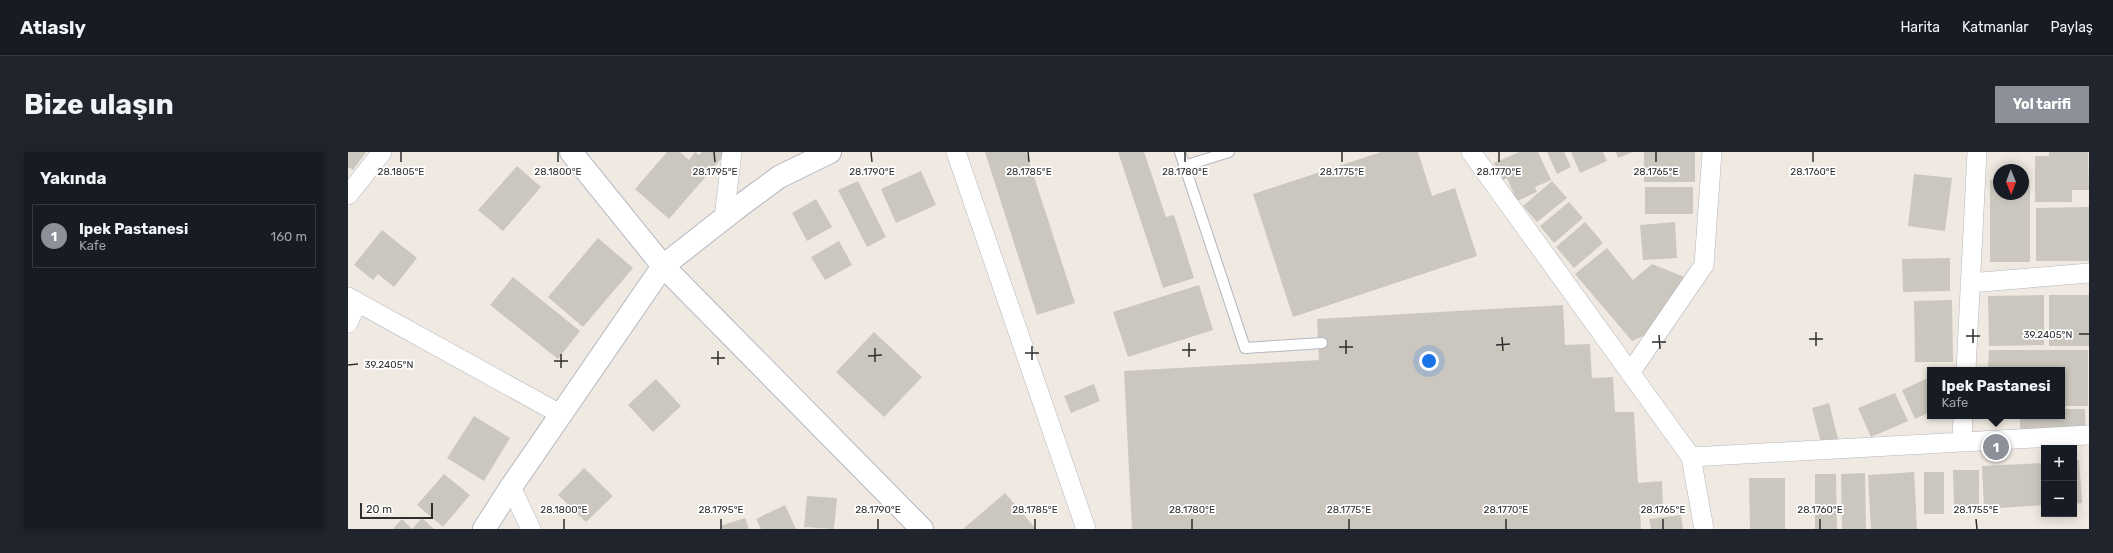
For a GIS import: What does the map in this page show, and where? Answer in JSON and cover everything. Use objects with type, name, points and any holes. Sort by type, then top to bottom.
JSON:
[{"type":"street","points":[[348,195],[382,152]]},
{"type":"street","points":[[571,152],[663,266],[922,529]]},
{"type":"street","points":[[724,218],[732,152]]},
{"type":"street","points":[[484,529],[511,487],[562,415],[663,266],[724,218],[779,178],[830,152]]},
{"type":"street","points":[[956,152],[1086,529]]},
{"type":"street","points":[[1471,152],[1691,457],[1704,529]]},
{"type":"street","points":[[1630,372],[1704,265],[1712,152]]},
{"type":"street","points":[[1966,367],[1977,152]]},
{"type":"street","points":[[1970,283],[2089,273]]},
{"type":"street","points":[[348,323],[353,300],[562,415]]},
{"type":"street","points":[[1962,442],[1964,419]]},
{"type":"street","points":[[1691,457],[2089,435]]},
{"type":"street","points":[[511,487],[531,529]]},
{"type":"lane","points":[[1180,152],[1245,348],[1322,343]]},
{"type":"lane","points":[[1184,166],[1229,152]]},
{"type":"building","points":[[348,152],[366,152],[353,170],[348,167]]},
{"type":"building","points":[[667,152],[680,152],[689,160],[695,152],[699,155],[702,152],[727,152],[669,219],[635,189]]},
{"type":"building","points":[[985,152],[1026,152],[1075,303],[1037,315]]},
{"type":"building","points":[[1118,152],[1144,152],[1166,217],[1174,215],[1194,278],[1163,288]]},
{"type":"building","points":[[1381,152],[1418,152],[1432,196],[1455,188],[1477,256],[1293,317],[1253,194]]},
{"type":"building","points":[[1519,152],[1538,152],[1551,180],[1535,187],[1537,192],[1517,201],[1507,178],[1502,181],[1494,163]]},
{"type":"building","points":[[1547,152],[1564,152],[1571,167],[1557,174]]},
{"type":"building","points":[[1571,152],[1603,152],[1607,161],[1580,173]]},
{"type":"building","points":[[1616,152],[1633,152],[1618,158]]},
{"type":"building","points":[[1644,152],[1695,152],[1695,182],[1644,182]]},
{"type":"building","points":[[2049,152],[2088,152],[2089,190],[2072,190],[2072,202],[2035,202],[2035,156],[2049,156]]},
{"type":"building","points":[[517,166],[541,187],[503,231],[478,210]]},
{"type":"building","points":[[921,171],[936,205],[896,223],[881,189]]},
{"type":"building","points":[[1914,174],[1952,178],[1945,231],[1908,226]]},
{"type":"building","points":[[1990,180],[1993,180],[1993,200],[2029,200],[2030,180],[2030,262],[1990,262]]},
{"type":"building","points":[[858,181],[886,237],[867,247],[838,190]]},
{"type":"building","points":[[1552,181],[1567,198],[1537,222],[1523,206]]},
{"type":"building","points":[[1645,187],[1693,187],[1693,214],[1645,214]]},
{"type":"building","points":[[816,199],[832,227],[807,241],[792,213]]},
{"type":"building","points":[[1569,202],[1583,218],[1554,243],[1540,226]]},
{"type":"building","points":[[2089,207],[2089,261],[2036,261],[2036,208]]},
{"type":"building","points":[[1585,222],[1603,243],[1574,268],[1556,247]]},
{"type":"building","points":[[1675,222],[1677,258],[1643,260],[1640,225]]},
{"type":"building","points":[[382,230],[417,258],[394,287],[378,274],[373,280],[354,265]]},
{"type":"building","points":[[598,238],[633,268],[583,327],[548,297]]},
{"type":"building","points":[[839,241],[852,265],[825,280],[811,257]]},
{"type":"building","points":[[1607,248],[1633,280],[1652,264],[1687,278],[1654,331],[1632,341],[1575,274]]},
{"type":"building","points":[[1950,258],[1950,291],[1903,292],[1902,259]]},
{"type":"building","points":[[513,277],[580,331],[558,359],[490,305]]},
{"type":"building","points":[[1199,285],[1213,330],[1128,357],[1113,312]]},
{"type":"building","points":[[2044,295],[2044,345],[1989,346],[1988,296]]},
{"type":"building","points":[[2049,295],[2089,295],[2089,346],[2049,346]]},
{"type":"building","points":[[1952,300],[1953,362],[1915,362],[1914,301]]},
{"type":"building","points":[[1563,305],[1565,345],[1590,344],[1592,378],[1613,377],[1615,412],[1634,412],[1638,483],[1662,481],[1663,510],[1640,511],[1641,529],[1132,529],[1124,371],[1319,360],[1317,319]]},
{"type":"building","points":[[874,332],[922,377],[884,417],[836,372]]},
{"type":"building","points":[[1989,350],[2088,350],[2088,406],[2065,406],[2065,367],[1988,367]]},
{"type":"building","points":[[1927,378],[1927,413],[1915,419],[1902,390]]},
{"type":"building","points":[[656,379],[681,406],[653,432],[628,405]]},
{"type":"building","points":[[1094,384],[1100,401],[1071,413],[1064,396]]},
{"type":"building","points":[[1895,393],[1908,421],[1871,437],[1858,408]]},
{"type":"building","points":[[1829,403],[1838,439],[1821,443],[1812,408]]},
{"type":"building","points":[[2065,409],[2085,409],[2086,433],[2020,434],[2020,419],[2065,419]]},
{"type":"building","points":[[474,416],[510,438],[484,481],[447,458]]},
{"type":"building","points":[[2077,460],[2079,460],[2082,503],[2077,504],[2077,481]]},
{"type":"building","points":[[2041,463],[2041,505],[1984,509],[1982,466]]},
{"type":"building","points":[[584,468],[613,496],[586,522],[558,495]]},
{"type":"building","points":[[1953,470],[1979,470],[1979,506],[1954,506]]},
{"type":"building","points":[[1914,472],[1917,529],[1871,529],[1868,475]]},
{"type":"building","points":[[1924,472],[1944,472],[1944,514],[1924,514]]},
{"type":"building","points":[[1865,473],[1866,529],[1842,529],[1841,474]]},
{"type":"building","points":[[444,474],[470,495],[443,527],[417,505]]},
{"type":"building","points":[[1815,474],[1836,474],[1837,529],[1815,529]]},
{"type":"building","points":[[1749,478],[1785,478],[1785,529],[1750,529]]},
{"type":"building","points":[[1005,493],[1036,529],[963,529]]},
{"type":"building","points":[[807,496],[837,498],[834,529],[804,527]]},
{"type":"building","points":[[785,505],[796,529],[761,529],[756,519]]},
{"type":"building","points":[[1681,515],[1683,529],[1651,529],[1649,519]]},
{"type":"building","points":[[422,518],[434,529],[412,529]]},
{"type":"building","points":[[745,518],[749,529],[721,529],[720,526]]},
{"type":"building","points":[[402,519],[412,529],[393,529]]},
{"type":"place","name":"Ipek Pastanesi","points":[[1996,447]]}]
